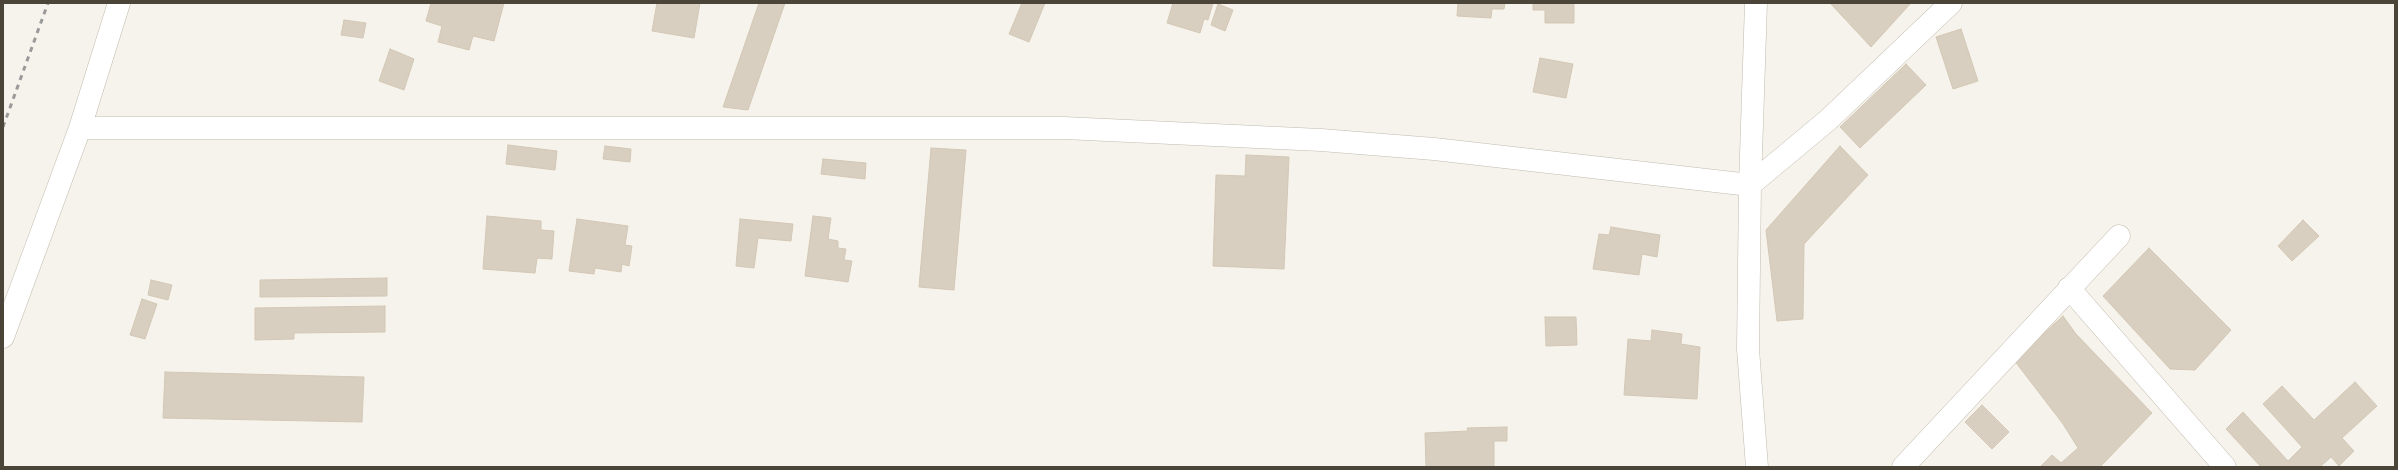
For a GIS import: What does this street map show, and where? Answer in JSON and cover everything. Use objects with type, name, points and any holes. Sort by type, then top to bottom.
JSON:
[{"type":"street","points":[[3,337],[80,128],[118,3]]},
{"type":"street","points":[[1756,3],[1750,185],[1748,349],[1757,467]]},
{"type":"street","points":[[80,128],[1064,128],[1321,140],[1434,149],[1750,185],[1828,120],[1952,3]]},
{"type":"street","points":[[1902,467],[2119,236]]},
{"type":"street","points":[[2069,288],[2225,467]]},
{"type":"building","points":[[431,3],[504,3],[494,41],[473,36],[469,50],[438,42],[442,26],[426,21]]},
{"type":"building","points":[[657,3],[700,3],[694,38],[652,31]]},
{"type":"building","points":[[759,3],[785,3],[748,110],[723,107]]},
{"type":"building","points":[[1022,3],[1045,3],[1029,42],[1009,34]]},
{"type":"building","points":[[1173,3],[1213,3],[1208,20],[1204,19],[1200,33],[1167,23]]},
{"type":"building","points":[[1458,3],[1505,3],[1504,9],[1492,9],[1491,18],[1457,16]]},
{"type":"building","points":[[1533,3],[1574,3],[1574,23],[1545,23],[1545,10],[1533,10]]},
{"type":"building","points":[[1830,3],[1911,3],[1871,47]]},
{"type":"building","points":[[1218,4],[1233,10],[1225,31],[1211,25]]},
{"type":"building","points":[[344,20],[366,23],[363,38],[341,35]]},
{"type":"building","points":[[1961,29],[1978,81],[1953,89],[1936,37]]},
{"type":"building","points":[[390,49],[414,59],[404,90],[379,81]]},
{"type":"building","points":[[1540,58],[1573,64],[1566,98],[1533,92]]},
{"type":"building","points":[[1906,64],[1926,85],[1860,148],[1840,127]]},
{"type":"building","points":[[508,145],[557,151],[555,170],[506,164]]},
{"type":"building","points":[[605,146],[631,149],[630,162],[603,159]]},
{"type":"building","points":[[1840,146],[1868,175],[1804,244],[1803,319],[1777,321],[1766,230]]},
{"type":"building","points":[[931,148],[966,150],[954,290],[919,287]]},
{"type":"building","points":[[1246,155],[1289,157],[1284,269],[1213,266],[1216,175],[1245,176]]},
{"type":"building","points":[[823,159],[866,163],[865,179],[821,174]]},
{"type":"building","points":[[487,216],[541,221],[541,230],[554,231],[552,259],[537,258],[535,273],[483,269]]},
{"type":"building","points":[[813,216],[831,218],[828,239],[838,241],[838,248],[846,249],[844,260],[852,261],[848,282],[805,276]]},
{"type":"building","points":[[577,219],[628,226],[625,245],[632,246],[629,266],[622,264],[621,272],[595,268],[594,274],[569,271]]},
{"type":"building","points":[[740,219],[793,224],[791,241],[758,238],[754,268],[736,266]]},
{"type":"building","points":[[2303,220],[2319,236],[2292,261],[2278,246]]},
{"type":"building","points":[[1611,227],[1660,235],[1657,257],[1642,254],[1639,275],[1593,269],[1599,234],[1609,235]]},
{"type":"building","points":[[2149,248],[2231,330],[2195,370],[2170,369],[2103,296]]},
{"type":"building","points":[[387,278],[387,296],[260,297],[260,280]]},
{"type":"building","points":[[151,280],[172,285],[168,300],[148,295]]},
{"type":"building","points":[[142,299],[157,304],[145,339],[130,335]]},
{"type":"building","points":[[385,306],[385,332],[294,333],[294,339],[255,340],[255,308]]},
{"type":"building","points":[[2063,316],[2076,334],[2152,413],[2100,467],[2040,467],[2052,455],[2061,463],[2078,448],[2063,424],[2014,360]]},
{"type":"building","points":[[1545,317],[1576,317],[1577,345],[1546,346]]},
{"type":"building","points":[[1652,330],[1682,334],[1681,344],[1700,347],[1697,399],[1624,395],[1628,339],[1651,341]]},
{"type":"building","points":[[165,372],[364,377],[362,422],[163,418]]},
{"type":"building","points":[[2355,382],[2377,406],[2342,438],[2354,451],[2339,466],[2331,457],[2320,467],[2261,467],[2226,429],[2243,412],[2288,461],[2302,447],[2263,404],[2282,386],[2314,420]]},
{"type":"building","points":[[1982,405],[2009,432],[1992,449],[1965,422]]},
{"type":"building","points":[[1507,427],[1507,441],[1494,441],[1494,467],[1426,467],[1425,433],[1468,431],[1467,428]]},
{"type":"railway","points":[[3,127],[48,3]]}]
